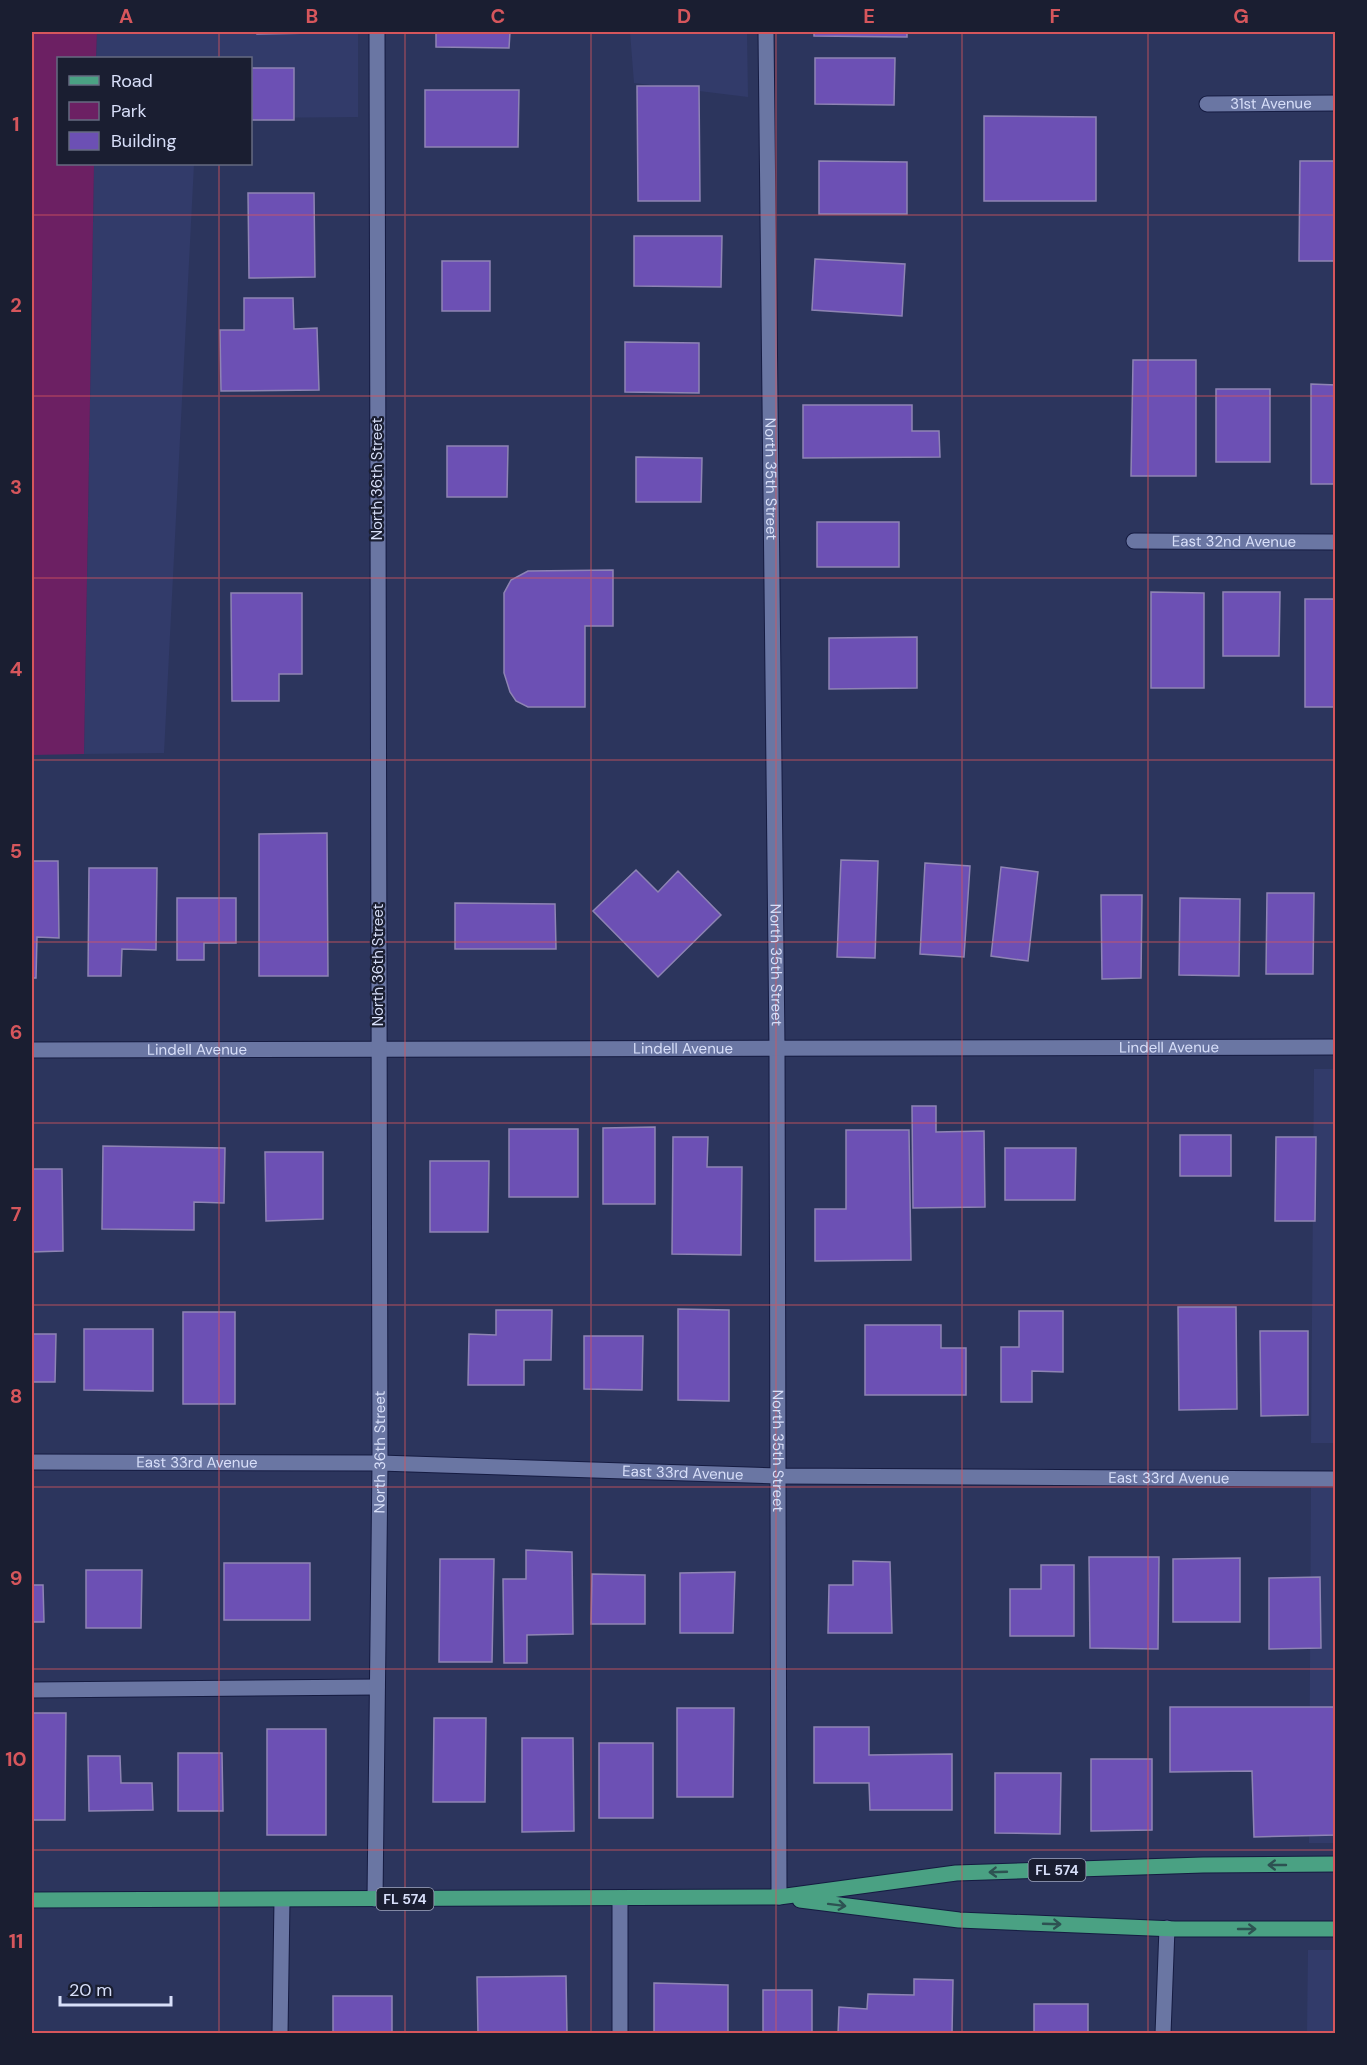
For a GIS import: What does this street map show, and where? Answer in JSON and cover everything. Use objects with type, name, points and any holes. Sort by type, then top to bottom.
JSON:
[{"type":"main road","name":"FL 574","points":[[779,1898],[956,1874],[1203,1865],[1335,1864]]},
{"type":"main road","name":"FL 574","points":[[32,1900],[779,1898],[959,1920],[1167,1928],[1335,1929]]},
{"type":"street","name":"North 36th Street","points":[[375,1899],[380,1463],[376,32]]},
{"type":"street","name":"North 35th Street","points":[[766,32],[777,1048],[779,1898]]},
{"type":"street","name":"31st Avenue","points":[[1207,104],[1335,104]]},
{"type":"street","name":"East 32nd Avenue","points":[[1134,541],[1335,542]]},
{"type":"street","name":"Lindell Avenue","points":[[32,1050],[1335,1047]]},
{"type":"street","name":"East 33rd Avenue","points":[[32,1462],[380,1463],[778,1476],[1335,1479]]},
{"type":"street","points":[[32,1690],[377,1687]]},
{"type":"street","points":[[620,1898],[620,2034]]},
{"type":"street","points":[[280,2034],[282,1900]]},
{"type":"street","points":[[1163,2034],[1167,1928]]},
{"type":"shaded area","points":[[97,32],[358,32],[358,117],[252,118],[252,57],[96,57]]},
{"type":"shaded area","points":[[630,32],[747,32],[748,97],[634,83]]},
{"type":"shaded area","points":[[94,165],[194,165],[164,753],[84,754]]},
{"type":"shaded area","points":[[1314,1069],[1335,1069],[1335,1443],[1311,1443]]},
{"type":"shaded area","points":[[1311,1486],[1335,1486],[1335,1843],[1309,1843]]},
{"type":"shaded area","points":[[1308,1950],[1335,1950],[1335,2033],[1307,2033]]},
{"type":"green space","points":[[32,32],[97,32],[96,57],[57,57],[57,165],[94,165],[84,754],[32,755]]},
{"type":"building","points":[[257,32],[314,32],[314,33],[257,34]]},
{"type":"building","points":[[436,32],[510,32],[509,48],[436,47]]},
{"type":"building","points":[[814,32],[907,32],[907,37],[814,36]]},
{"type":"building","points":[[815,58],[895,58],[894,105],[815,104]]},
{"type":"building","points":[[252,68],[294,68],[294,120],[252,120]]},
{"type":"building","points":[[637,86],[699,86],[700,201],[638,201]]},
{"type":"building","points":[[425,90],[519,90],[518,147],[425,147]]},
{"type":"building","points":[[984,116],[1096,117],[1096,201],[984,201]]},
{"type":"building","points":[[819,161],[907,162],[907,214],[819,214]]},
{"type":"building","points":[[1300,161],[1336,161],[1336,261],[1299,261]]},
{"type":"building","points":[[248,193],[314,193],[315,277],[249,278]]},
{"type":"building","points":[[634,236],[722,236],[721,287],[634,286]]},
{"type":"building","points":[[815,259],[905,264],[902,316],[812,310]]},
{"type":"building","points":[[442,261],[490,261],[490,311],[442,311]]},
{"type":"building","points":[[244,298],[293,298],[294,329],[317,328],[319,390],[221,391],[220,330],[244,330]]},
{"type":"building","points":[[625,342],[699,343],[699,393],[625,392]]},
{"type":"building","points":[[1133,360],[1196,360],[1196,476],[1131,476]]},
{"type":"building","points":[[1311,384],[1336,385],[1336,484],[1311,484]]},
{"type":"building","points":[[1216,389],[1270,389],[1270,462],[1216,462]]},
{"type":"building","points":[[803,405],[912,405],[912,431],[939,431],[940,457],[803,458]]},
{"type":"building","points":[[447,446],[508,446],[507,497],[447,497]]},
{"type":"building","points":[[636,457],[702,458],[701,502],[636,502]]},
{"type":"building","points":[[817,522],[899,522],[899,567],[817,567]]},
{"type":"building","points":[[613,570],[613,626],[585,626],[585,707],[528,707],[516,701],[510,692],[504,673],[504,593],[511,580],[528,571]]},
{"type":"building","points":[[1151,592],[1204,593],[1204,688],[1151,688]]},
{"type":"building","points":[[1223,592],[1280,592],[1279,656],[1223,656]]},
{"type":"building","points":[[231,593],[302,593],[302,674],[279,674],[279,701],[232,701]]},
{"type":"building","points":[[1305,599],[1336,599],[1336,707],[1305,707]]},
{"type":"building","points":[[917,637],[917,688],[829,689],[829,638]]},
{"type":"building","points":[[327,833],[328,976],[259,976],[259,834]]},
{"type":"building","points":[[841,860],[878,861],[875,958],[837,957]]},
{"type":"building","points":[[32,861],[58,861],[59,938],[37,937],[36,978],[32,978]]},
{"type":"building","points":[[925,863],[970,866],[964,957],[920,954]]},
{"type":"building","points":[[1001,867],[1038,872],[1028,961],[991,956]]},
{"type":"building","points":[[89,868],[157,868],[156,950],[122,949],[121,976],[88,976]]},
{"type":"building","points":[[636,870],[658,892],[678,871],[721,915],[658,977],[593,911]]},
{"type":"building","points":[[1267,893],[1314,893],[1313,974],[1266,974]]},
{"type":"building","points":[[1101,895],[1142,895],[1141,978],[1102,979]]},
{"type":"building","points":[[177,898],[236,898],[236,943],[204,943],[204,960],[177,960]]},
{"type":"building","points":[[1180,898],[1240,899],[1239,976],[1179,975]]},
{"type":"building","points":[[455,903],[555,904],[556,949],[455,949]]},
{"type":"building","points":[[912,1106],[936,1106],[936,1132],[984,1131],[985,1207],[913,1208]]},
{"type":"building","points":[[655,1127],[655,1204],[603,1204],[603,1128]]},
{"type":"building","points":[[509,1129],[578,1129],[578,1197],[509,1197]]},
{"type":"building","points":[[846,1130],[909,1130],[911,1260],[815,1261],[815,1209],[846,1209]]},
{"type":"building","points":[[1180,1135],[1231,1135],[1231,1176],[1180,1176]]},
{"type":"building","points":[[673,1137],[708,1137],[707,1167],[742,1167],[741,1255],[672,1254]]},
{"type":"building","points":[[1276,1137],[1316,1137],[1315,1221],[1275,1221]]},
{"type":"building","points":[[103,1146],[225,1148],[224,1203],[194,1202],[194,1230],[102,1229]]},
{"type":"building","points":[[1005,1148],[1076,1148],[1075,1200],[1005,1200]]},
{"type":"building","points":[[265,1152],[323,1152],[323,1219],[266,1221]]},
{"type":"building","points":[[430,1161],[489,1161],[488,1232],[430,1232]]},
{"type":"building","points":[[32,1169],[62,1169],[63,1251],[32,1252]]},
{"type":"building","points":[[1178,1307],[1236,1307],[1237,1409],[1179,1410]]},
{"type":"building","points":[[678,1309],[729,1310],[729,1401],[678,1400]]},
{"type":"building","points":[[496,1310],[552,1310],[551,1360],[524,1360],[524,1385],[468,1385],[469,1334],[496,1335]]},
{"type":"building","points":[[1019,1311],[1063,1311],[1063,1372],[1032,1371],[1032,1402],[1001,1402],[1001,1347],[1019,1347]]},
{"type":"building","points":[[183,1312],[235,1312],[235,1404],[183,1404]]},
{"type":"building","points":[[865,1325],[941,1325],[941,1348],[966,1348],[966,1395],[865,1395]]},
{"type":"building","points":[[84,1329],[153,1329],[153,1391],[84,1390]]},
{"type":"building","points":[[1260,1331],[1308,1331],[1308,1415],[1261,1416]]},
{"type":"building","points":[[32,1334],[56,1334],[55,1382],[32,1382]]},
{"type":"building","points":[[584,1336],[643,1336],[642,1390],[584,1389]]},
{"type":"building","points":[[526,1550],[572,1552],[573,1634],[527,1635],[527,1663],[504,1663],[503,1579],[526,1579]]},
{"type":"building","points":[[1089,1557],[1159,1557],[1158,1649],[1090,1648]]},
{"type":"building","points":[[1240,1558],[1240,1622],[1173,1622],[1173,1559]]},
{"type":"building","points":[[440,1559],[494,1559],[492,1662],[439,1662]]},
{"type":"building","points":[[853,1561],[890,1562],[892,1633],[828,1633],[829,1585],[853,1585]]},
{"type":"building","points":[[224,1563],[310,1563],[310,1620],[224,1620]]},
{"type":"building","points":[[1041,1565],[1074,1565],[1074,1636],[1010,1636],[1010,1589],[1041,1589]]},
{"type":"building","points":[[86,1570],[142,1570],[141,1628],[86,1628]]},
{"type":"building","points":[[735,1572],[733,1633],[680,1633],[680,1573]]},
{"type":"building","points":[[592,1574],[645,1575],[645,1624],[591,1624]]},
{"type":"building","points":[[1320,1577],[1321,1648],[1269,1649],[1269,1578]]},
{"type":"building","points":[[32,1585],[43,1585],[44,1622],[32,1622]]},
{"type":"building","points":[[1170,1707],[1336,1707],[1336,1835],[1254,1837],[1252,1771],[1170,1772]]},
{"type":"building","points":[[677,1708],[734,1708],[733,1797],[677,1797]]},
{"type":"building","points":[[32,1713],[66,1713],[65,1820],[32,1820]]},
{"type":"building","points":[[434,1718],[486,1718],[485,1802],[433,1802]]},
{"type":"building","points":[[814,1727],[869,1727],[869,1755],[952,1754],[952,1810],[870,1810],[869,1783],[814,1783]]},
{"type":"building","points":[[267,1729],[326,1729],[326,1835],[267,1835]]},
{"type":"building","points":[[522,1738],[573,1738],[574,1831],[522,1832]]},
{"type":"building","points":[[599,1743],[653,1743],[653,1818],[599,1818]]},
{"type":"building","points":[[178,1753],[222,1753],[223,1811],[178,1811]]},
{"type":"building","points":[[88,1756],[120,1756],[121,1783],[152,1783],[153,1810],[89,1811]]},
{"type":"building","points":[[1091,1759],[1152,1759],[1152,1830],[1091,1831]]},
{"type":"building","points":[[995,1773],[1061,1773],[1060,1834],[995,1833]]},
{"type":"building","points":[[566,1976],[567,2034],[478,2034],[477,1977]]},
{"type":"building","points":[[914,1979],[953,1980],[952,2034],[838,2034],[839,2007],[867,2009],[868,1994],[914,1995]]},
{"type":"building","points":[[654,1983],[728,1985],[728,2034],[654,2034]]},
{"type":"building","points":[[763,1990],[812,1990],[812,2034],[763,2034]]},
{"type":"building","points":[[333,1996],[392,1996],[392,2034],[333,2034]]},
{"type":"building","points":[[1034,2004],[1088,2004],[1088,2034],[1034,2034]]}]
